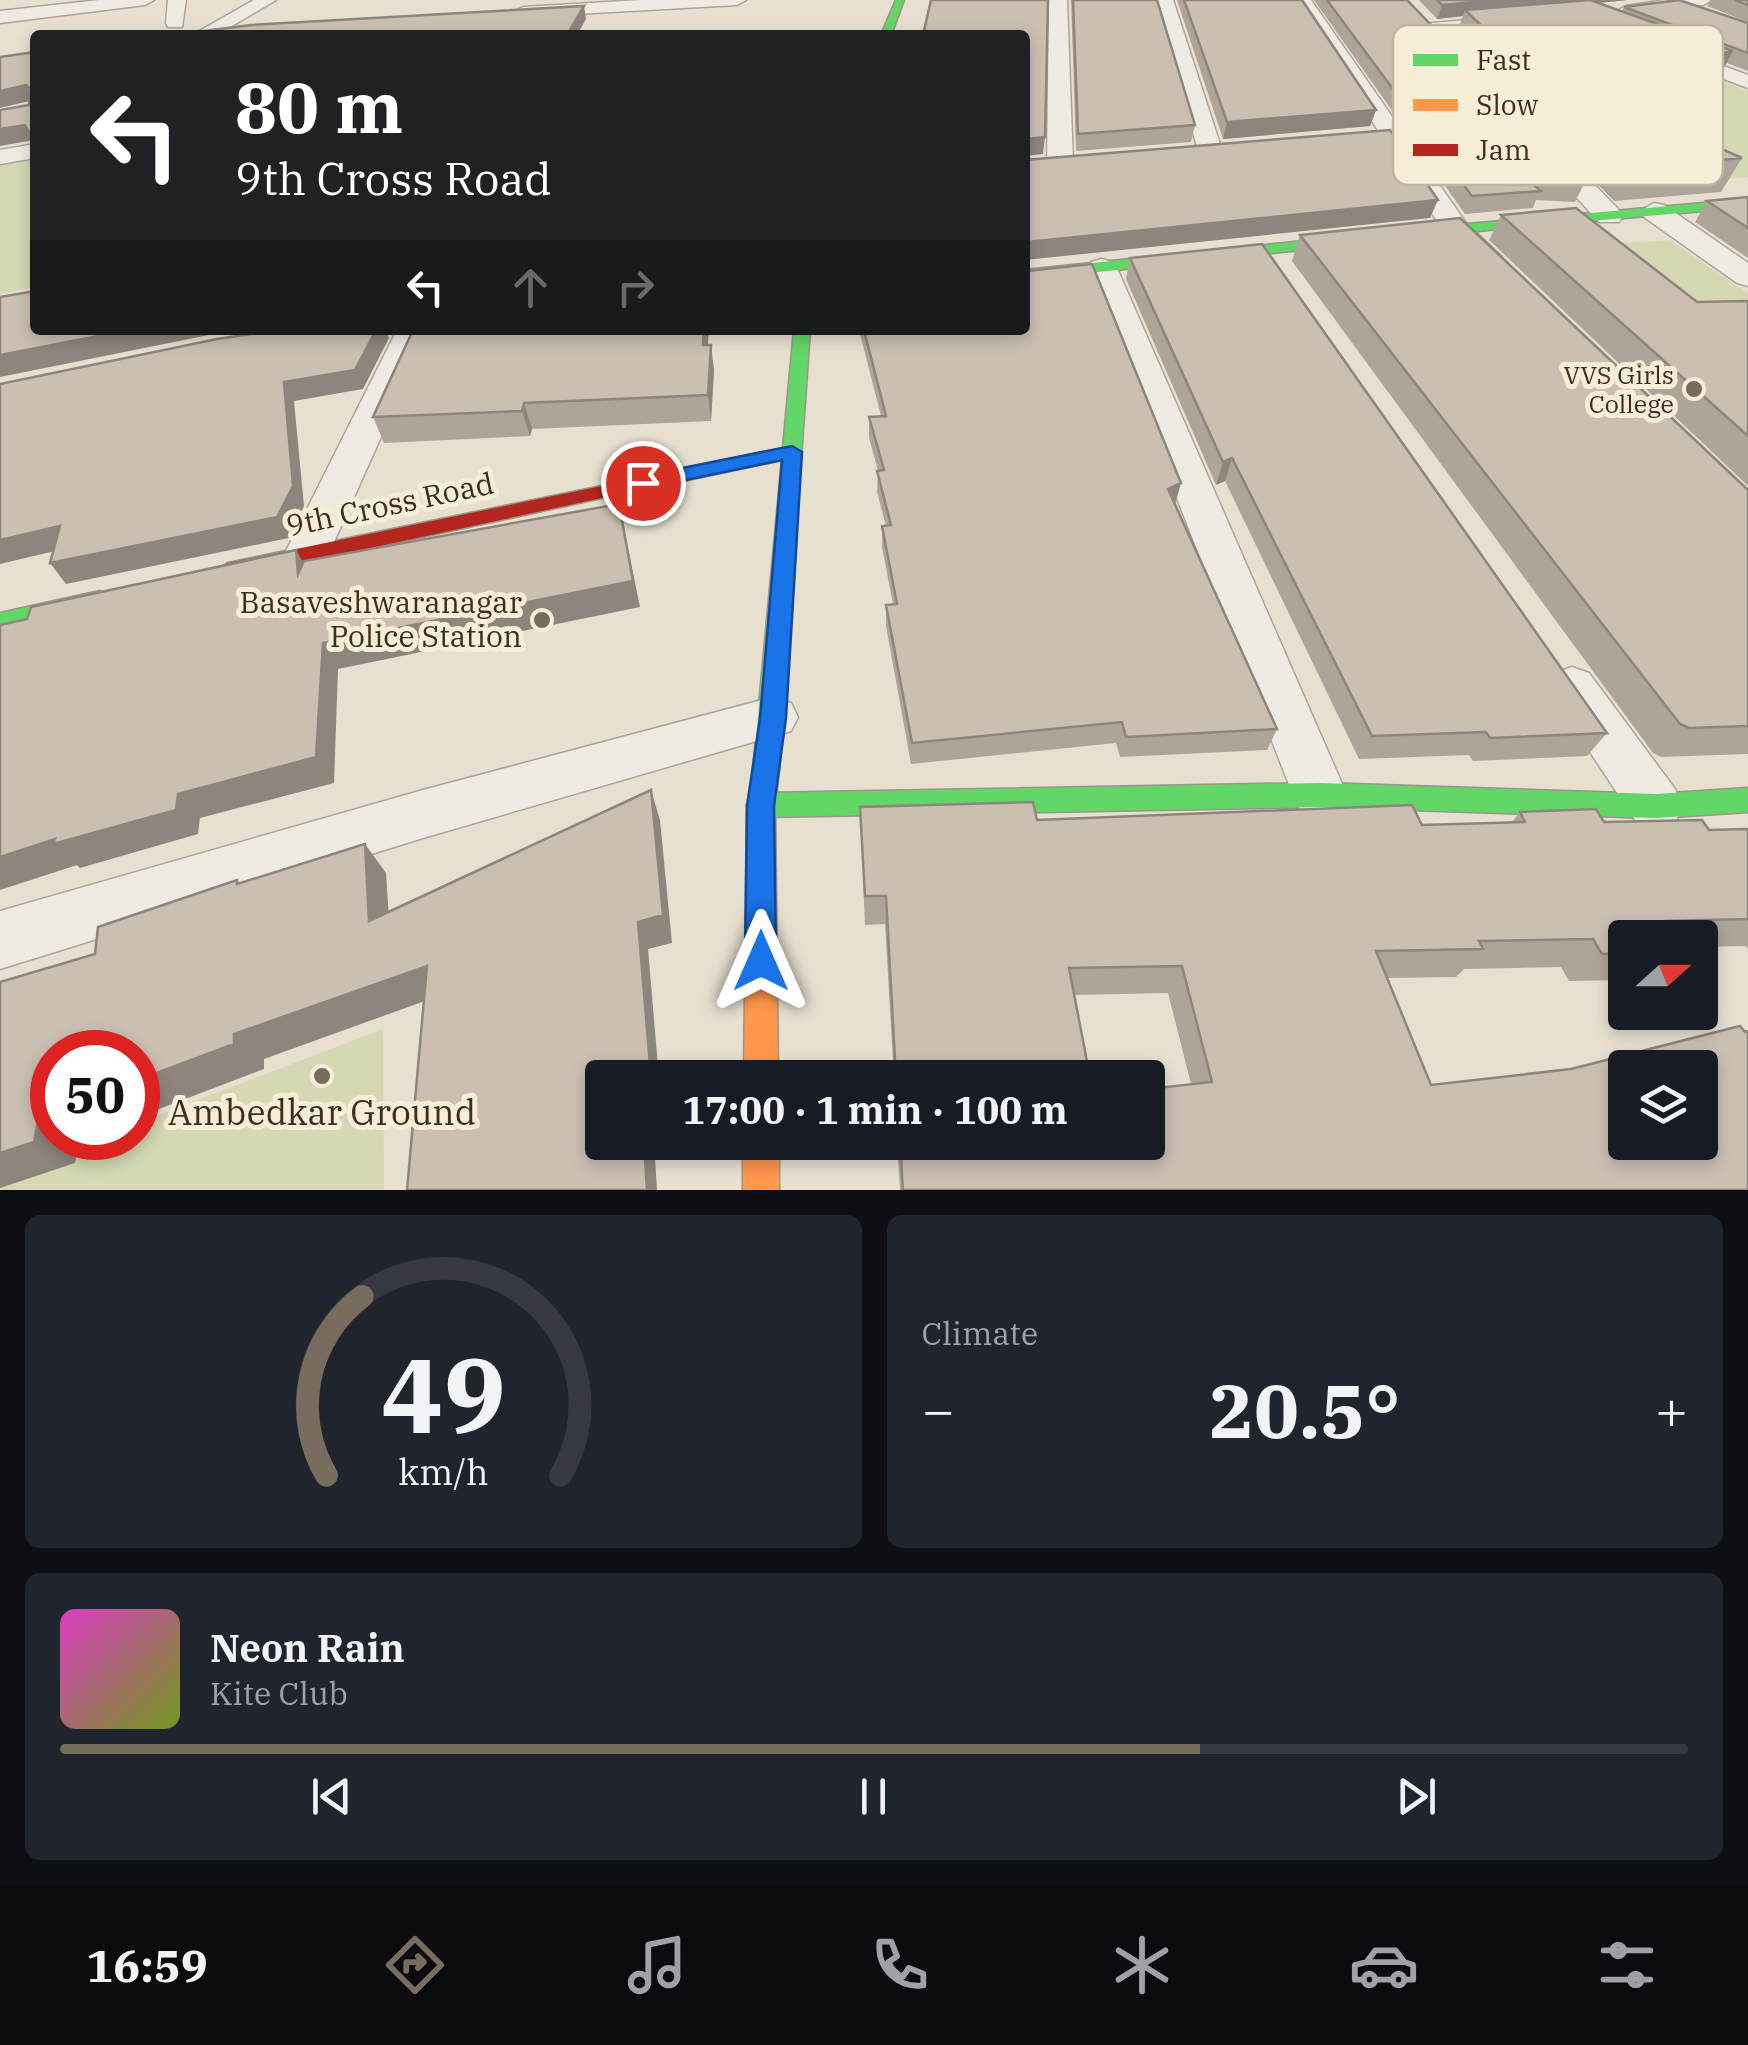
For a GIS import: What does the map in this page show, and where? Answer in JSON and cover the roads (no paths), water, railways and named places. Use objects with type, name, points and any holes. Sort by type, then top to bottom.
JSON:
[{"type":"street","points":[[0,16],[103,12],[145,0]]},
{"type":"street","points":[[174,22],[177,0]]},
{"type":"street","points":[[207,30],[267,0]]},
{"type":"street","points":[[498,14],[737,0]]},
{"type":"street","points":[[888,30],[900,0]]},
{"type":"street","points":[[1058,0],[1060,164]]},
{"type":"street","points":[[1164,0],[1210,150]]},
{"type":"street","points":[[1302,0],[1393,151]]},
{"type":"street","points":[[1598,15],[1703,0]]},
{"type":"street","points":[[663,24],[680,3]]},
{"type":"street","points":[[1676,5],[1712,19]]},
{"type":"street","points":[[560,30],[575,9]]},
{"type":"street","points":[[1413,10],[1428,25]]},
{"type":"street","points":[[10,40],[28,13]]},
{"type":"street","points":[[1481,25],[1542,20]]},
{"type":"street","points":[[1723,72],[1748,82]]},
{"type":"street","points":[[0,157],[30,152]]},
{"type":"street","points":[[1421,185],[1456,229],[1512,283]]},
{"type":"street","points":[[1580,185],[1610,216]]},
{"type":"street","points":[[1030,275],[1102,268],[1278,267],[1456,229],[1748,204]]},
{"type":"street","points":[[1654,211],[1748,277]]},
{"type":"street","points":[[1102,268],[1320,795]]},
{"type":"street","points":[[307,553],[411,335]]},
{"type":"street","points":[[761,1060],[760,806],[773,718],[802,335]]},
{"type":"street","name":"9th Cross Road","points":[[211,574],[792,452]]},
{"type":"street","points":[[0,620],[115,595]]},
{"type":"street","points":[[1553,659],[1656,806]]},
{"type":"street","points":[[0,940],[404,820],[773,718]]},
{"type":"street","points":[[760,806],[1320,795],[1656,806],[1748,800]]},
{"type":"street","points":[[761,1160],[761,1190]]},
{"type":"place","name":"VVS Girls College","points":[[1694,389]]},
{"type":"place","name":"Basaveshwaranagar Police Station","points":[[542,620]]},
{"type":"place","name":"Ambedkar Ground","points":[[322,1076]]}]
